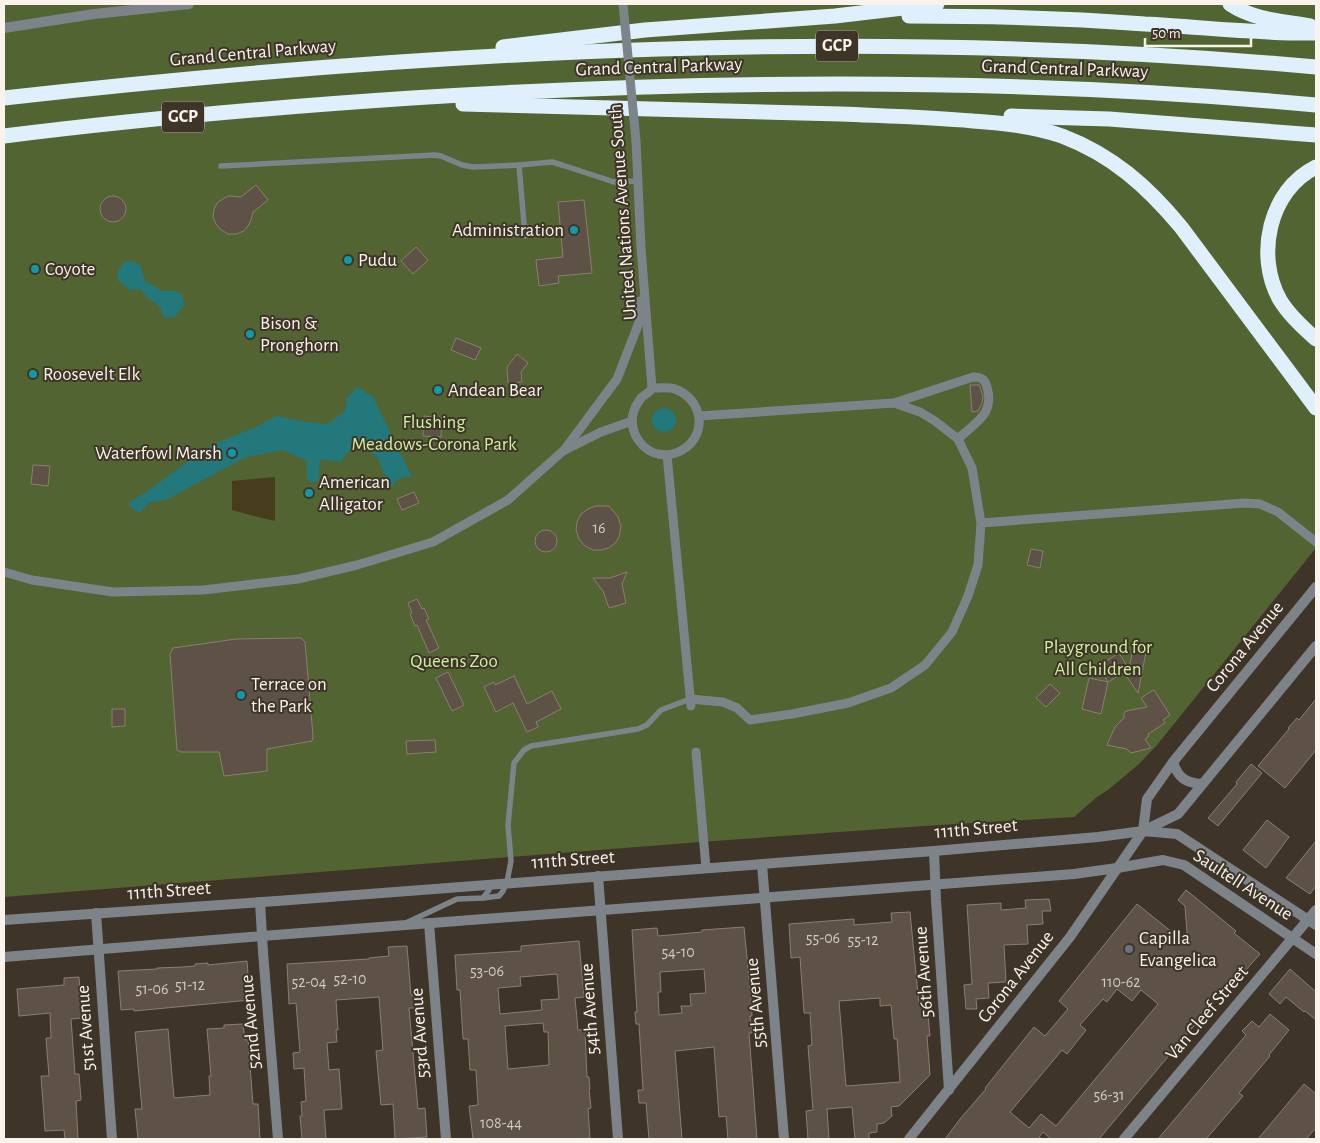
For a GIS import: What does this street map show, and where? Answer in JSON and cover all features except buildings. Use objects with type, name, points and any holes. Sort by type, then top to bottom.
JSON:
[{"type":"highway","points":[[358,64],[645,30],[835,16],[937,4]]},
{"type":"highway","points":[[1230,4],[1259,17],[1316,27]]},
{"type":"highway","points":[[835,16],[987,16],[1283,34],[1316,33]]},
{"type":"highway","name":"Grand Central Parkway","points":[[4,98],[175,80],[358,64],[667,49],[897,46],[1014,48],[1121,53],[1316,67]]},
{"type":"highway","name":"Grand Central Parkway","points":[[4,136],[209,114],[363,102],[517,92],[750,85],[875,84],[1076,88],[1213,96],[1316,105]]},
{"type":"highway","points":[[363,102],[929,117],[997,115],[1060,117],[1218,127],[1316,136]]},
{"type":"highway","points":[[929,117],[1015,125],[1044,130],[1090,149],[1128,173],[1161,203],[1316,408]]},
{"type":"highway","points":[[1316,167],[1301,176],[1283,197],[1271,224],[1268,254],[1269,268],[1279,298],[1295,320],[1316,339]]},
{"type":"street","points":[[4,28],[94,14],[189,4]]},
{"type":"street","name":"United Nations Avenue South","points":[[623,4],[636,141],[641,248],[652,388]]},
{"type":"street","points":[[4,572],[32,580],[113,592],[203,590],[298,579],[357,565],[433,542],[508,500],[563,451],[617,379],[640,320],[641,248]]},
{"type":"street","points":[[699,416],[894,403],[978,377],[986,382],[989,395],[988,409],[958,439]]},
{"type":"street","points":[[652,388],[674,388],[686,394],[694,403],[699,416],[699,428],[693,441],[684,449],[674,454],[656,454],[642,446],[635,436],[632,421],[634,409],[641,398],[652,388]]},
{"type":"street","points":[[667,455],[691,703],[723,702],[737,708],[750,720],[792,714],[848,702],[891,688],[926,665],[952,632],[968,596],[978,565],[981,523],[972,468],[958,439],[920,412],[894,403]]},
{"type":"street","points":[[563,451],[601,432],[632,421]]},
{"type":"street","points":[[981,523],[1245,503],[1260,504],[1278,512],[1316,542]]},
{"type":"street","name":"Corona Avenue","points":[[1143,831],[1146,799],[1173,762],[1316,587]]},
{"type":"street","name":"Corona Avenue","points":[[910,1139],[1070,937],[1143,831],[1178,814],[1316,646]]},
{"type":"street","points":[[696,752],[706,868]]},
{"type":"street","points":[[1173,762],[1176,770],[1184,780],[1202,784]]},
{"type":"street","name":"111th Street","points":[[4,920],[934,851],[1098,837],[1143,831]]},
{"type":"street","name":"Saultell Avenue","points":[[1143,831],[1176,834],[1312,922]]},
{"type":"street","name":"56th Avenue","points":[[934,851],[949,1090]]},
{"type":"street","name":"Saultell Avenue","points":[[1117,868],[1163,860],[1184,865],[1316,954]]},
{"type":"street","name":"55th Avenue","points":[[762,864],[784,1139]]},
{"type":"street","points":[[4,957],[1074,874],[1117,868]]},
{"type":"street","name":"54th Avenue","points":[[598,876],[618,1139]]},
{"type":"street","name":"52nd Avenue","points":[[260,902],[278,1139]]},
{"type":"street","name":"Van Cleef Street","points":[[1124,1139],[1292,938],[1312,922],[1316,910]]},
{"type":"street","name":"51st Avenue","points":[[96,913],[112,1139]]},
{"type":"street","name":"53rd Avenue","points":[[429,923],[446,1139]]},
{"type":"lane","points":[[221,166],[435,155],[473,167],[552,162],[614,182],[638,181]]},
{"type":"lane","points":[[519,165],[525,236]]},
{"type":"lane","points":[[401,925],[457,900],[498,896],[503,891],[507,882],[511,860],[508,824],[514,763],[524,750],[532,746],[638,729],[647,725],[661,710],[691,703]]},
{"type":"lane","points":[[483,898],[489,890],[489,884]]},
{"type":"green space","name":"Flushing Meadows-Corona Park","points":[[4,4],[1316,4],[1316,548],[1157,745],[1139,764],[1074,817],[700,842],[4,897]]},
{"type":"sand","points":[[275,477],[275,521],[232,510],[232,481]]},
{"type":"water","points":[[132,261],[140,265],[145,281],[162,291],[175,291],[182,295],[184,305],[174,318],[164,317],[159,306],[140,289],[131,290],[118,281],[118,270],[125,262]]},
{"type":"water","name":"Waterfowl Marsh","points":[[357,387],[373,397],[412,477],[400,479],[391,488],[377,457],[365,448],[351,449],[340,462],[320,459],[318,481],[312,483],[307,479],[306,459],[283,450],[246,457],[168,499],[149,503],[139,513],[127,504],[209,446],[256,427],[276,416],[327,424],[345,411],[347,398]]},
{"type":"water","points":[[664,408],[673,411],[676,420],[673,429],[664,432],[655,429],[652,420],[655,411]]},
{"type":"place","name":"Administration","points":[[574,230]]},
{"type":"place","name":"Pudu","points":[[348,260]]},
{"type":"place","name":"Coyote","points":[[35,269]]},
{"type":"place","name":"Bison & Pronghorn","points":[[250,334]]},
{"type":"place","name":"Roosevelt Elk","points":[[33,374]]},
{"type":"place","name":"Andean Bear","points":[[438,390]]},
{"type":"place","name":"Waterfowl Marsh","points":[[232,453]]},
{"type":"place","name":"American Alligator","points":[[309,493]]},
{"type":"place","name":"Terrace on the Park","points":[[241,695]]},
{"type":"place","name":"Capilla Evangelica","points":[[1129,949]]},
{"type":"park label","name":"Playground for All Children","points":[[1098,658]]},
{"type":"park label","name":"Queens Zoo","points":[[454,661]]}]
